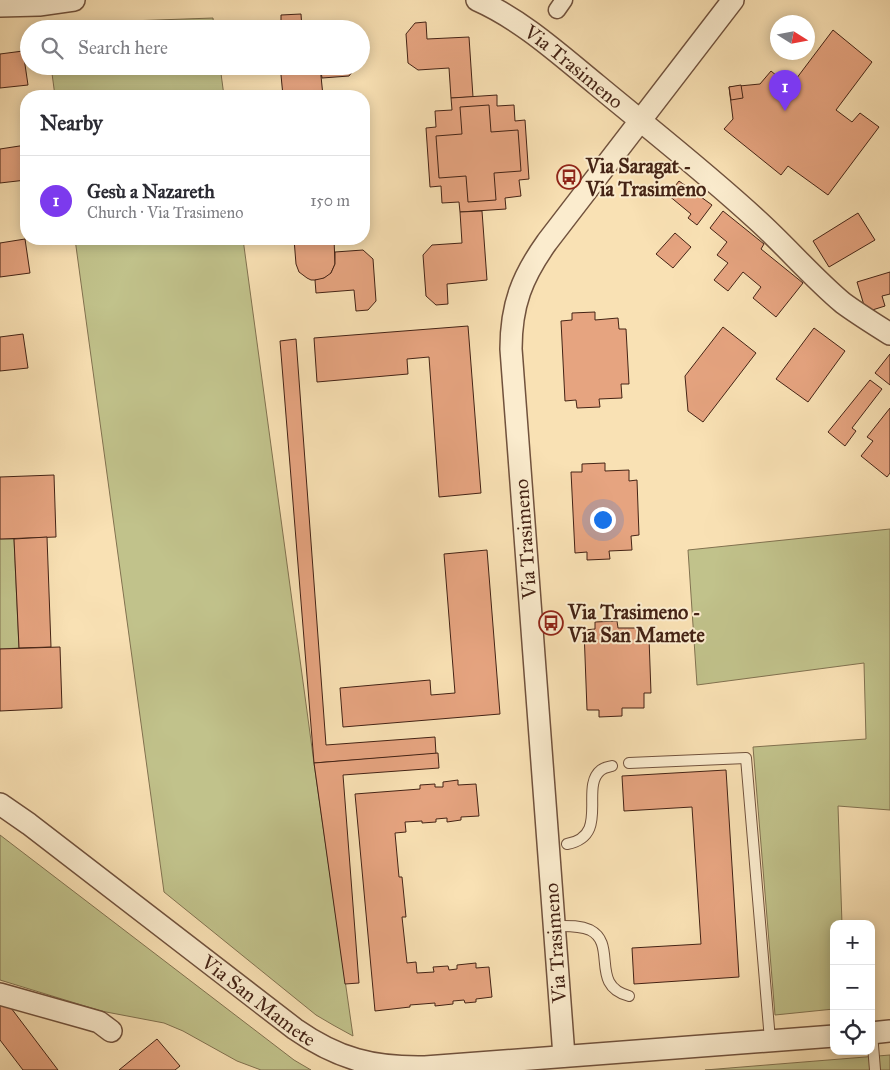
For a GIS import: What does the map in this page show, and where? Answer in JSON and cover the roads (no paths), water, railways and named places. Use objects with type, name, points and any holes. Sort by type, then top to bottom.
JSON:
[{"type":"street","points":[[0,6],[40,5],[74,0]]},
{"type":"street","name":"Via Trasimeno","points":[[477,0],[504,14],[542,41],[641,120],[754,216],[844,304],[890,334]]},
{"type":"street","points":[[641,120],[733,0]]},
{"type":"street","name":"Via Trasimeno","points":[[564,1056],[511,341],[513,319],[521,288],[534,260],[641,120]]},
{"type":"street","name":"Via San Mamete","points":[[0,804],[29,824],[295,1029],[330,1050],[356,1060],[384,1066],[425,1067],[830,1036]]},
{"type":"street","points":[[0,994],[99,1022],[111,1030]]},
{"type":"lane","points":[[629,762],[746,758],[770,1040]]},
{"type":"lane","points":[[567,844],[581,839],[589,828],[593,812],[595,777],[601,770],[612,766]]},
{"type":"lane","points":[[554,926],[577,926],[590,930],[595,934],[602,943],[606,974],[610,985],[618,992],[629,996]]},
{"type":"lane","points":[[875,1070],[878,1032]]},
{"type":"place","name":"Gesù a Nazareth","points":[[785,111]]},
{"type":"place","name":"Via Saragat - Via Trasimeno","points":[[569,177]]},
{"type":"place","name":"Via Trasimeno - Via San Mamete","points":[[551,623]]}]
